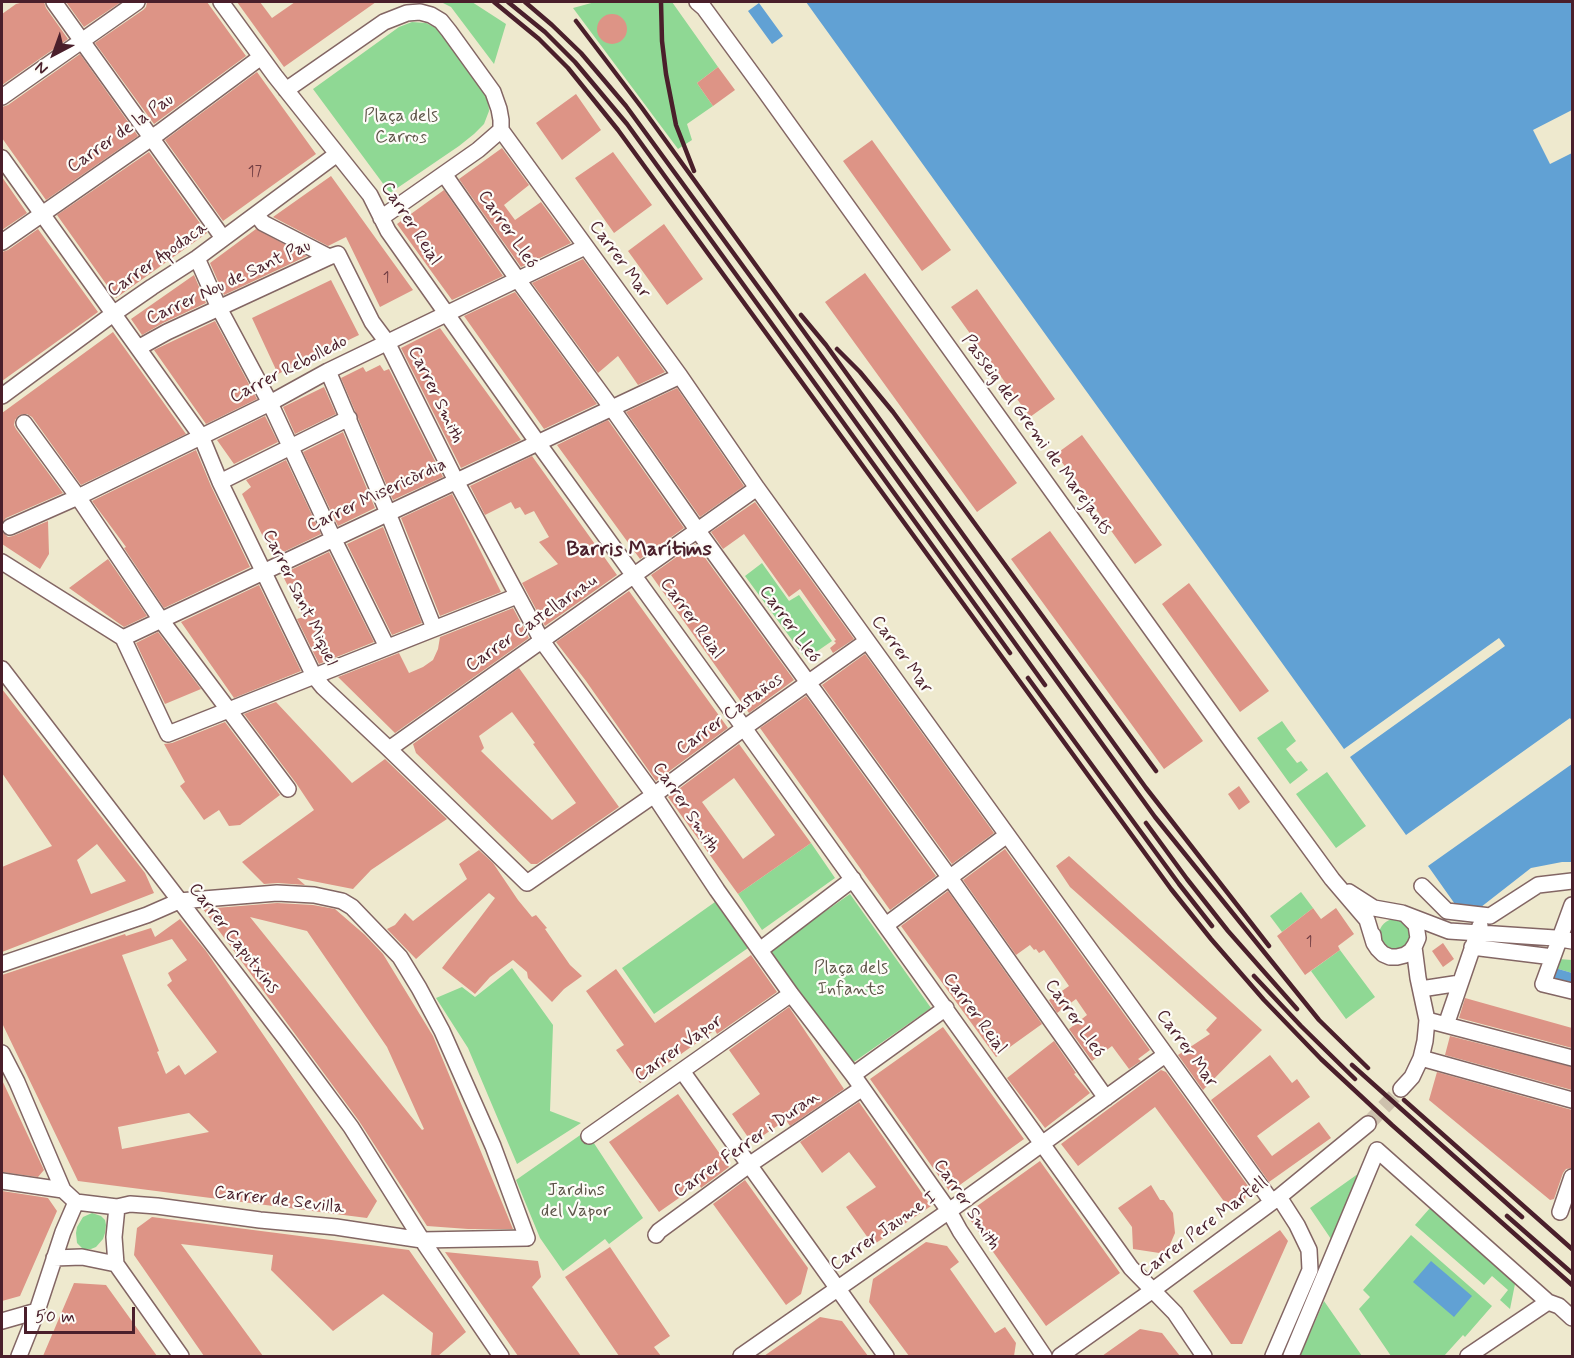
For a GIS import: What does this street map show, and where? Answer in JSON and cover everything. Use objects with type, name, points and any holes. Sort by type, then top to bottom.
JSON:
[{"type":"street","points":[[54,2],[223,238]]},
{"type":"street","points":[[2,97],[137,2]]},
{"type":"street","name":"Carrer Reial","points":[[221,2],[286,90],[370,195],[388,231],[538,443],[1131,1268],[1175,1313],[1204,1356]]},
{"type":"street","name":"Passeig del Gremi de Marejants","points":[[701,4],[1336,884],[1367,920],[1374,943]]},
{"type":"street","points":[[286,90],[384,22],[407,13],[420,12],[441,21],[493,92],[499,109],[501,130],[478,150],[381,218]]},
{"type":"street","name":"Carrer de la Pau","points":[[2,242],[261,57]]},
{"type":"street","name":"Carrer Mar","points":[[501,130],[680,376],[757,488],[1165,1055],[1275,1200],[1297,1225],[1309,1250],[1310,1270],[1273,1356]]},
{"type":"street","name":"Carrer Apodaca","points":[[3,395],[113,314],[257,215],[337,154]]},
{"type":"street","name":"Carrer Sant Miquel","points":[[2,158],[201,436],[220,482],[314,676],[527,883]]},
{"type":"street","name":"Carrer Lleó","points":[[444,174],[807,684],[950,878],[1106,1098]]},
{"type":"street","points":[[257,215],[263,223],[334,256]]},
{"type":"street","name":"Carrer Rebolledo","points":[[10,527],[78,497],[270,403],[328,370],[585,247]]},
{"type":"street","name":"Carrer Nou de Sant Pau","points":[[138,348],[167,332],[334,256]]},
{"type":"street","name":"Carrer Smith","points":[[334,256],[372,322],[387,342],[456,481],[542,641],[654,795],[717,890],[791,994],[853,1075],[949,1211],[1044,1356]]},
{"type":"street","points":[[197,258],[219,308],[270,403],[387,647]]},
{"type":"street","points":[[328,370],[434,628]]},
{"type":"street","name":"Carrer Misericòrdia","points":[[123,638],[680,376]]},
{"type":"street","points":[[220,482],[349,418]]},
{"type":"street","points":[[24,423],[78,497],[161,621],[288,789]]},
{"type":"street","name":"Carrer Castellarnau","points":[[389,749],[757,488]]},
{"type":"street","points":[[2,562],[123,638],[168,734],[517,596]]},
{"type":"street","name":"Carrer Castaños","points":[[527,883],[654,795],[867,641]]},
{"type":"street","name":"Carrer Caputxins","points":[[2,669],[351,1127],[422,1240],[501,1356]]},
{"type":"street","points":[[886,926],[1007,835]]},
{"type":"street","points":[[760,950],[853,879]]},
{"type":"street","points":[[1422,886],[1447,910],[1490,916],[1538,885],[1572,881]]},
{"type":"street","name":"Passeig del Gremi de Marejants","points":[[1336,884],[1374,908],[1402,914],[1449,931]]},
{"type":"street","name":"Carrer de Sevilla","points":[[76,1202],[336,1227],[422,1240],[527,1238],[493,1146],[442,1031],[400,957],[352,907],[342,901],[314,895],[277,894],[179,901]]},
{"type":"street","points":[[2,964],[147,915],[179,901]]},
{"type":"street","points":[[1572,905],[1566,940],[1553,957],[1543,984],[1572,992]]},
{"type":"street","points":[[1390,957],[1405,955],[1415,945],[1418,938],[1416,926],[1402,914],[1389,913],[1382,917],[1374,928],[1374,943],[1383,954],[1390,957],[1419,983],[1460,983]]},
{"type":"street","points":[[1446,1025],[1484,915]]},
{"type":"street","points":[[1415,945],[1449,931],[1475,940],[1553,957]]},
{"type":"street","points":[[1475,940],[1566,940]]},
{"type":"street","points":[[1401,1089],[1412,1077],[1421,1058],[1425,1041],[1427,1020],[1419,983],[1415,945]]},
{"type":"street","name":"Carrer Vapor","points":[[590,1136],[791,994]]},
{"type":"street","points":[[853,1075],[946,1008]]},
{"type":"street","points":[[1427,1020],[1572,1058]]},
{"type":"street","points":[[2,1053],[17,1082],[63,1190],[76,1202],[19,1356]]},
{"type":"street","name":"Carrer Jaume I","points":[[741,1356],[949,1211],[1165,1055]]},
{"type":"street","points":[[1421,1058],[1572,1100]]},
{"type":"street","points":[[682,1071],[886,1356]]},
{"type":"street","name":"Carrer Ferrer i Duran","points":[[656,1235],[749,1165],[861,1089]]},
{"type":"street","name":"Carrer Pere Martell","points":[[1060,1356],[1275,1200],[1368,1124]]},
{"type":"street","points":[[1291,1356],[1377,1150],[1548,1302],[1559,1306],[1572,1318]]},
{"type":"street","points":[[1560,1212],[1572,1178]]},
{"type":"street","points":[[2,1181],[63,1190]]},
{"type":"street","points":[[124,1205],[114,1237],[116,1264],[181,1356]]},
{"type":"street","points":[[54,1258],[82,1257],[116,1264]]},
{"type":"street","points":[[1474,1355],[1548,1302]]},
{"type":"street","points":[[2,1321],[37,1311]]},
{"type":"green space","points":[[441,2],[472,2],[506,24],[494,64],[451,7]]},
{"type":"green space","points":[[595,2],[672,2],[718,67],[697,83],[713,106],[687,124],[692,140],[678,149],[573,8]]},
{"type":"green space","name":"Plaça dels Carros","points":[[412,22],[426,23],[438,29],[488,96],[489,111],[484,124],[474,134],[390,193],[313,89],[399,27]]},
{"type":"green space","points":[[762,563],[789,601],[799,595],[832,641],[806,659],[745,576]]},
{"type":"green space","points":[[1282,721],[1296,741],[1286,749],[1297,763],[1301,761],[1308,770],[1290,784],[1257,738]]},
{"type":"green space","points":[[1327,772],[1366,826],[1336,848],[1296,794]]},
{"type":"green space","points":[[811,843],[835,878],[762,930],[738,894]]},
{"type":"green space","points":[[1301,892],[1313,908],[1282,932],[1270,916]]},
{"type":"green space","name":"Plaça dels Infants","points":[[850,894],[931,1008],[851,1064],[770,950]]},
{"type":"green space","points":[[715,902],[748,948],[654,1014],[622,968]]},
{"type":"green space","points":[[1395,919],[1406,924],[1411,935],[1406,946],[1395,951],[1384,946],[1379,935],[1384,924]]},
{"type":"green space","points":[[1340,950],[1375,997],[1346,1019],[1311,971]]},
{"type":"green space","points":[[1559,959],[1572,960],[1572,973],[1555,968]]},
{"type":"green space","points":[[512,968],[553,1025],[550,1111],[581,1123],[517,1164],[468,1048],[436,998],[462,987],[475,997]]},
{"type":"green space","name":"Jardins del Vapor","points":[[586,1131],[643,1218],[609,1244],[605,1239],[563,1271],[540,1238],[516,1180]]},
{"type":"green space","points":[[1362,1171],[1333,1242],[1310,1208]]},
{"type":"green space","points":[[1430,1208],[1515,1284],[1510,1309],[1500,1300],[1508,1290],[1492,1276],[1484,1285],[1415,1225]]},
{"type":"green space","points":[[92,1213],[105,1220],[105,1233],[96,1247],[83,1249],[77,1243],[77,1227],[83,1217]]},
{"type":"green space","points":[[1411,1235],[1492,1306],[1465,1337],[1463,1335],[1444,1356],[1391,1356],[1359,1309],[1370,1297],[1363,1290]]},
{"type":"green space","points":[[1324,1301],[1362,1356],[1300,1356]]},
{"type":"water","points":[[806,2],[1572,2],[1572,110],[1533,130],[1550,164],[1572,153],[1572,721],[1570,718],[1406,835],[1350,757],[1505,646],[1499,638],[1344,749]]},
{"type":"water","points":[[759,3],[783,36],[772,44],[748,11]]},
{"type":"water","points":[[1572,764],[1572,862],[1531,868],[1481,907],[1457,907],[1428,866]]},
{"type":"water","points":[[1555,968],[1572,973],[1572,988],[1549,982]]},
{"type":"water","points":[[1431,1261],[1472,1296],[1454,1317],[1413,1282]]},
{"type":"building","points":[[44,2],[68,39],[2,85],[2,14],[16,4]]},
{"type":"building","points":[[66,2],[121,2],[84,27]]},
{"type":"building","points":[[147,2],[207,2],[246,56],[154,124],[95,43],[143,10]]},
{"type":"building","points":[[237,2],[260,2],[272,18],[295,2],[376,2],[284,67]]},
{"type":"building","points":[[612,14],[623,18],[627,29],[623,40],[612,44],[601,40],[597,29],[601,18]]},
{"type":"building","points":[[80,54],[138,136],[46,200],[2,138],[2,107]]},
{"type":"building","points":[[718,67],[735,90],[713,106],[697,83]]},
{"type":"building","points":[[257,72],[316,154],[223,221],[165,140]]},
{"type":"building","points":[[576,94],[601,130],[562,160],[536,123]]},
{"type":"building","points":[[872,140],[951,250],[922,271],[843,161]]},
{"type":"building","points":[[502,148],[529,185],[504,205],[515,220],[541,202],[571,243],[521,267],[459,179]]},
{"type":"building","points":[[149,152],[207,233],[116,298],[57,215]]},
{"type":"building","points":[[613,152],[652,205],[614,233],[575,178]]},
{"type":"building","points":[[331,176],[413,290],[380,307],[346,237],[328,246],[273,217]]},
{"type":"building","points":[[2,177],[27,213],[2,230]]},
{"type":"building","points":[[444,190],[503,276],[452,300],[397,224]]},
{"type":"building","points":[[664,224],[703,279],[667,305],[628,251]]},
{"type":"building","points":[[38,229],[98,312],[2,381],[2,252]]},
{"type":"building","points":[[256,229],[307,256],[224,295],[210,263]]},
{"type":"building","points":[[583,259],[665,372],[638,385],[618,356],[598,373],[532,283]]},
{"type":"building","points":[[865,273],[1017,483],[977,512],[825,302]]},
{"type":"building","points":[[194,275],[206,303],[142,335],[131,319]]},
{"type":"building","points":[[331,280],[359,335],[278,374],[252,318]]},
{"type":"building","points":[[977,289],[1055,399],[1030,417],[951,307]]},
{"type":"building","points":[[515,292],[597,404],[544,429],[464,316]]},
{"type":"building","points":[[215,321],[257,399],[206,424],[154,350]]},
{"type":"building","points":[[440,328],[521,440],[461,468],[401,348]]},
{"type":"building","points":[[113,332],[186,434],[81,485],[32,417],[27,414],[19,415],[15,420],[16,429],[63,493],[6,518],[2,523],[2,413]]},
{"type":"building","points":[[380,365],[384,371],[389,369],[443,477],[393,500],[341,378],[363,367],[366,372]]},
{"type":"building","points":[[324,387],[336,414],[295,434],[283,407]]},
{"type":"building","points":[[677,388],[744,486],[700,517],[626,412]]},
{"type":"building","points":[[265,416],[278,442],[234,464],[217,440]]},
{"type":"building","points":[[608,420],[684,528],[640,559],[557,445]]},
{"type":"building","points":[[343,432],[375,508],[338,526],[303,452]]},
{"type":"building","points":[[1082,435],[1162,545],[1135,564],[1056,454]]},
{"type":"building","points":[[196,450],[250,567],[164,608],[124,548],[126,547],[92,501]]},
{"type":"building","points":[[532,456],[617,575],[545,626],[522,583],[558,564],[539,542],[549,537],[534,511],[525,515],[520,507],[515,509],[511,502],[485,515],[470,486]]},
{"type":"building","points":[[286,460],[321,534],[273,557],[242,494],[251,487],[246,480]]},
{"type":"building","points":[[452,494],[501,592],[440,616],[401,518]]},
{"type":"building","points":[[755,502],[854,639],[833,653],[830,648],[836,640],[800,589],[789,597],[744,534],[723,549],[711,532]]},
{"type":"building","points":[[48,521],[49,554],[40,569],[2,544],[2,532],[8,537],[13,536]]},
{"type":"building","points":[[383,527],[422,623],[392,635],[347,544]]},
{"type":"building","points":[[1050,531],[1203,741],[1164,769],[1011,559]]},
{"type":"building","points":[[695,544],[794,680],[749,713],[651,575]]},
{"type":"building","points":[[329,552],[374,642],[319,664],[297,619],[303,617],[282,574]]},
{"type":"building","points":[[108,559],[147,616],[124,627],[69,588]]},
{"type":"building","points":[[1189,583],[1269,691],[1240,712],[1162,604]]},
{"type":"building","points":[[259,585],[301,671],[234,698],[181,622]]},
{"type":"building","points":[[629,591],[728,728],[656,781],[556,642]]},
{"type":"building","points":[[513,608],[529,638],[395,733],[338,677],[399,653],[409,673],[433,660],[440,637]]},
{"type":"building","points":[[158,632],[201,689],[165,704],[136,643]]},
{"type":"building","points":[[865,654],[994,833],[952,864],[822,685]]},
{"type":"building","points":[[519,668],[619,807],[537,864],[531,864],[416,753],[413,744]],"holes":[[[512,712],[535,743],[533,744],[576,803],[552,820],[481,751],[484,748],[479,736]]]},
{"type":"building","points":[[2,689],[145,873],[154,893],[2,952],[2,867],[52,846],[2,773]],"holes":[[[97,844],[126,881],[91,894],[77,860]]]},
{"type":"building","points":[[806,696],[936,876],[890,910],[760,728]]},
{"type":"building","points":[[276,702],[352,783],[385,759],[447,819],[371,870],[353,889],[297,878],[305,885],[264,884],[242,862],[314,810],[244,714]]},
{"type":"building","points":[[225,722],[280,795],[240,825],[229,826],[219,810],[204,820],[180,786],[185,782],[164,744]]},
{"type":"building","points":[[739,744],[811,843],[738,894],[668,797]],"holes":[[[734,778],[775,835],[743,859],[702,802]]]},
{"type":"building","points":[[1239,786],[1250,802],[1239,810],[1228,794]]},
{"type":"building","points":[[1005,849],[1150,1050],[1138,1059],[1141,1061],[1129,1069],[1112,1046],[1092,1061],[1069,1029],[1087,1015],[1076,999],[1057,1013],[1049,1000],[1069,986],[1044,950],[1039,953],[1030,945],[1016,955],[963,880]]},
{"type":"building","points":[[479,850],[493,863],[532,917],[536,915],[547,928],[545,929],[570,965],[582,976],[564,989],[552,1002],[528,978],[527,972],[513,960],[490,977],[475,994],[442,968],[495,898],[489,893],[416,959],[387,929],[395,925],[405,913],[413,921],[467,879],[459,864]]},
{"type":"building","points":[[1069,856],[1262,1030],[1203,1090],[1178,1055],[1210,1034],[1206,1030],[1217,1018],[1070,887],[1056,866]]},
{"type":"building","points":[[948,891],[1042,1024],[996,1057],[901,926]]},
{"type":"building","points":[[277,903],[313,905],[335,909],[365,935],[383,954],[433,1036],[513,1229],[427,1226],[359,1121],[203,909]],"holes":[[[250,917],[307,931],[387,1047],[424,1129],[422,1130]]]},
{"type":"building","points":[[1313,908],[1321,919],[1336,908],[1354,934],[1338,946],[1340,950],[1305,975],[1277,936]]},
{"type":"building","points":[[180,919],[206,951],[377,1201],[367,1218],[78,1181],[2,1023],[2,975],[125,934],[126,936],[151,928],[155,937]],"holes":[[[172,939],[187,960],[168,973],[172,981],[167,985],[217,1052],[185,1075],[179,1065],[166,1074],[122,955]],[[189,1113],[209,1132],[122,1149],[118,1127]]]},
{"type":"building","points":[[1443,943],[1454,959],[1443,967],[1432,951]]},
{"type":"building","points":[[751,955],[777,992],[717,1034],[715,1030],[640,1083],[616,1050],[624,1045],[586,991],[616,969],[655,1023]]},
{"type":"building","points":[[1465,998],[1572,1028],[1572,1048],[1459,1018]]},
{"type":"building","points":[[789,1007],[844,1089],[790,1126],[786,1120],[752,1143],[732,1114],[760,1094],[729,1050]]},
{"type":"building","points":[[943,1027],[1024,1139],[950,1192],[870,1079]]},
{"type":"building","points":[[1450,1036],[1572,1067],[1572,1090],[1445,1055]]},
{"type":"building","points":[[1054,1041],[1076,1073],[1074,1074],[1090,1093],[1045,1128],[1007,1078]]},
{"type":"building","points":[[1270,1055],[1292,1083],[1297,1079],[1310,1097],[1257,1136],[1272,1156],[1319,1122],[1331,1138],[1269,1182],[1211,1100]]},
{"type":"building","points":[[1161,1070],[1166,1072],[1248,1186],[1245,1199],[1231,1211],[1155,1107],[1078,1166],[1061,1144]]},
{"type":"building","points":[[1437,1072],[1572,1110],[1572,1168],[1566,1169],[1563,1173],[1554,1199],[1550,1200],[1429,1100]]},
{"type":"building","points":[[2,1080],[44,1170],[38,1177],[2,1172]]},
{"type":"building","points":[[678,1094],[729,1167],[701,1188],[699,1184],[659,1212],[609,1142]]},
{"type":"building","points":[[859,1102],[931,1206],[873,1245],[846,1207],[876,1187],[849,1152],[822,1173],[800,1142]]},
{"type":"building","points":[[1040,1161],[1120,1273],[1046,1326],[966,1214]]},
{"type":"building","points":[[745,1180],[808,1268],[801,1294],[786,1305],[713,1204]]},
{"type":"building","points":[[1151,1185],[1160,1200],[1164,1200],[1173,1213],[1175,1233],[1166,1254],[1133,1249],[1132,1227],[1118,1208]]},
{"type":"building","points":[[2,1191],[48,1198],[57,1211],[20,1296],[2,1301]]},
{"type":"building","points":[[152,1217],[409,1250],[466,1332],[438,1356],[431,1356],[433,1333],[383,1294],[333,1331],[271,1270],[273,1255],[181,1244],[263,1356],[204,1356],[134,1255],[137,1228]]},
{"type":"building","points":[[1280,1230],[1288,1241],[1242,1344],[1231,1344],[1193,1291]]},
{"type":"building","points":[[926,1242],[947,1246],[959,1262],[950,1269],[995,1333],[1005,1327],[1016,1343],[1014,1356],[909,1356],[869,1302],[873,1279]]},
{"type":"building","points":[[610,1247],[670,1336],[654,1347],[661,1356],[619,1356],[565,1277]]},
{"type":"building","points":[[445,1252],[538,1261],[541,1277],[532,1287],[581,1356],[518,1356]]},
{"type":"building","points":[[74,1283],[106,1285],[157,1356],[43,1356]]},
{"type":"building","points":[[820,1317],[842,1321],[868,1356],[764,1356]]},
{"type":"building","points":[[1140,1329],[1162,1333],[1180,1356],[1102,1356]]},
{"type":"tunnel","points":[[1368,1124],[1401,1089]]},
{"type":"railway","points":[[494,2],[539,39],[568,68],[618,130],[1171,889],[1211,939],[1264,1000],[1321,1059],[1572,1285]]},
{"type":"railway","points":[[508,2],[545,32],[575,62],[627,124],[1010,653]]},
{"type":"railway","points":[[525,2],[581,53],[626,106],[1045,685]]},
{"type":"railway","points":[[661,2],[666,74],[676,125],[694,171]]},
{"type":"railway","points":[[576,21],[642,108],[1155,817],[1319,1020],[1368,1068]]},
{"type":"railway","points":[[801,315],[826,345],[1146,788],[1269,946]]},
{"type":"railway","points":[[837,349],[860,372],[893,412],[1156,771]]},
{"type":"railway","points":[[1028,678],[1212,926]]},
{"type":"railway","points":[[1146,823],[1228,931],[1297,1009]]},
{"type":"railway","points":[[1254,976],[1355,1079]]},
{"type":"railway","points":[[1352,1065],[1522,1217]]},
{"type":"railway","points":[[1404,1100],[1572,1249]]},
{"type":"railway","points":[[1507,1216],[1572,1273]]},
{"type":"district","name":"Barris Marítims","points":[[639,551]]}]
